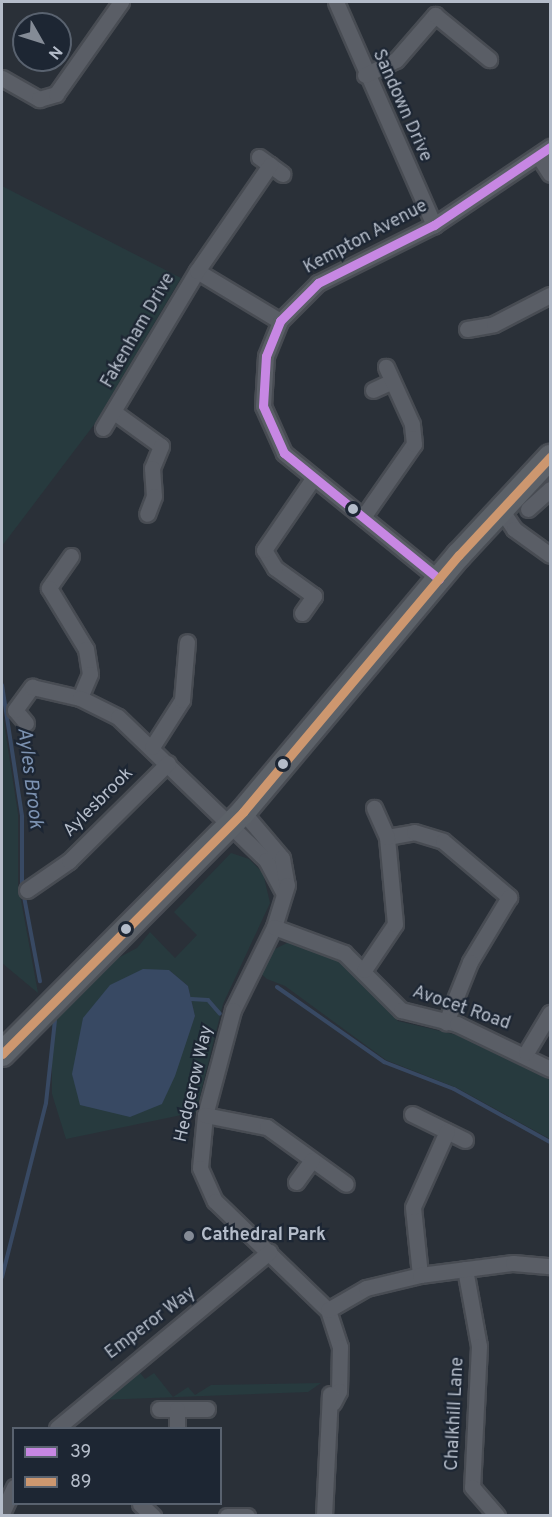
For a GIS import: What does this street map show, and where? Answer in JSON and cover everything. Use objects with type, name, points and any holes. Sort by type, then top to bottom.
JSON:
[{"type":"main road","points":[[2,1054],[236,819],[500,508],[550,457]]},
{"type":"street","points":[[2,78],[48,99],[122,2]]},
{"type":"street","name":"Sandown Drive","points":[[336,2],[365,75],[434,225]]},
{"type":"street","points":[[365,75],[396,60],[435,15],[489,59]]},
{"type":"street","points":[[545,152],[550,174]]},
{"type":"street","name":"Kempton Avenue","points":[[439,579],[312,480],[284,453],[263,406],[266,356],[280,321],[318,283],[434,225],[545,152]]},
{"type":"street","name":"Fakenham Drive","points":[[103,428],[197,271],[270,165]]},
{"type":"street","name":"Fakenham Drive","points":[[197,271],[280,321]]},
{"type":"street","points":[[467,329],[494,324],[550,295]]},
{"type":"street","points":[[363,518],[414,444],[412,424],[389,374],[373,390]]},
{"type":"street","name":"Fakenham Drive","points":[[114,411],[161,446],[152,468],[154,496],[147,514]]},
{"type":"street","points":[[302,613],[314,597],[275,568],[264,550],[312,480]]},
{"type":"street","points":[[528,510],[550,489]]},
{"type":"street","points":[[500,508],[514,529],[550,555]]},
{"type":"street","points":[[71,556],[49,588],[86,649],[90,674],[80,698]]},
{"type":"street","points":[[152,747],[182,700],[187,642]]},
{"type":"street","points":[[26,723],[15,710],[32,687],[80,698],[118,717],[168,763],[236,819]]},
{"type":"street","name":"Aylesbrook","points":[[27,890],[69,861],[168,763]]},
{"type":"street","points":[[364,970],[389,940],[395,924],[387,837],[374,808]]},
{"type":"street","name":"Hedgerow Way","points":[[236,819],[266,860],[284,894],[274,927],[233,1010],[205,1115],[199,1155],[207,1190],[328,1310],[340,1347],[336,1385],[338,1397],[333,1403],[324,1515]]},
{"type":"street","points":[[387,837],[414,832],[443,842],[508,897],[470,962],[446,1022]]},
{"type":"street","name":"Avocet Road","points":[[274,927],[335,948],[364,970],[392,1005],[420,1018],[446,1022],[526,1053],[550,1069]]},
{"type":"street","points":[[526,1053],[550,1013]]},
{"type":"street","points":[[412,1114],[465,1140]]},
{"type":"street","points":[[205,1115],[267,1127],[346,1184]]},
{"type":"street","points":[[420,1275],[413,1207],[447,1131]]},
{"type":"street","points":[[296,1182],[312,1160]]},
{"type":"street","name":"Emperor Way","points":[[59,1427],[269,1252]]},
{"type":"street","points":[[328,1310],[366,1288],[420,1275],[513,1263],[550,1266]]},
{"type":"street","name":"Chalkhill Lane","points":[[465,1269],[479,1346],[472,1487],[497,1515]]},
{"type":"street","points":[[159,1409],[207,1409]]},
{"type":"street","points":[[177,1409],[177,1427]]},
{"type":"street","points":[[2,1513],[12,1491]]},
{"type":"street","points":[[226,1515],[247,1515]]},
{"type":"green space","points":[[2,186],[181,278],[96,422],[2,546]]},
{"type":"green space","points":[[2,710],[18,814],[18,884],[38,993],[2,963]]},
{"type":"green space","points":[[231,853],[249,859],[263,873],[270,903],[223,1004],[196,1112],[66,1139],[52,1094],[52,1019],[97,969],[137,948],[150,932],[175,958],[197,935],[174,912]],"holes":[[[169,970],[188,986],[195,1016],[162,1104]]]},
{"type":"green space","points":[[289,942],[341,962],[398,1021],[457,1035],[550,1080],[550,1139],[457,1088],[386,1060],[285,986],[267,979],[260,973],[273,950]]},
{"type":"green space","points":[[137,1369],[145,1379],[154,1373],[173,1397],[188,1387],[195,1395],[211,1385],[321,1383],[308,1392],[99,1400]]},
{"type":"water","points":[[143,969],[169,970],[188,986],[195,1016],[175,1076],[162,1104],[130,1117],[80,1105],[72,1074],[83,1018],[110,985]]},
{"type":"waterway","name":"Ayles Brook","points":[[2,685],[22,816],[22,886],[40,981]]},
{"type":"waterway","points":[[277,987],[384,1062],[454,1089],[550,1142]]},
{"type":"waterway","points":[[191,999],[208,1000],[220,1014]]},
{"type":"waterway","name":"Ayles Brook","points":[[2,1277],[46,1103],[55,1020]]},
{"type":"transit line","name":"39","points":[[439,579],[284,453],[263,406],[266,356],[280,321],[318,283],[434,225],[550,147]]},
{"type":"transit line","name":"89","points":[[2,1054],[243,812],[459,555],[550,457]]},
{"type":"place","name":"Cathedral Park","points":[[189,1236]]}]
